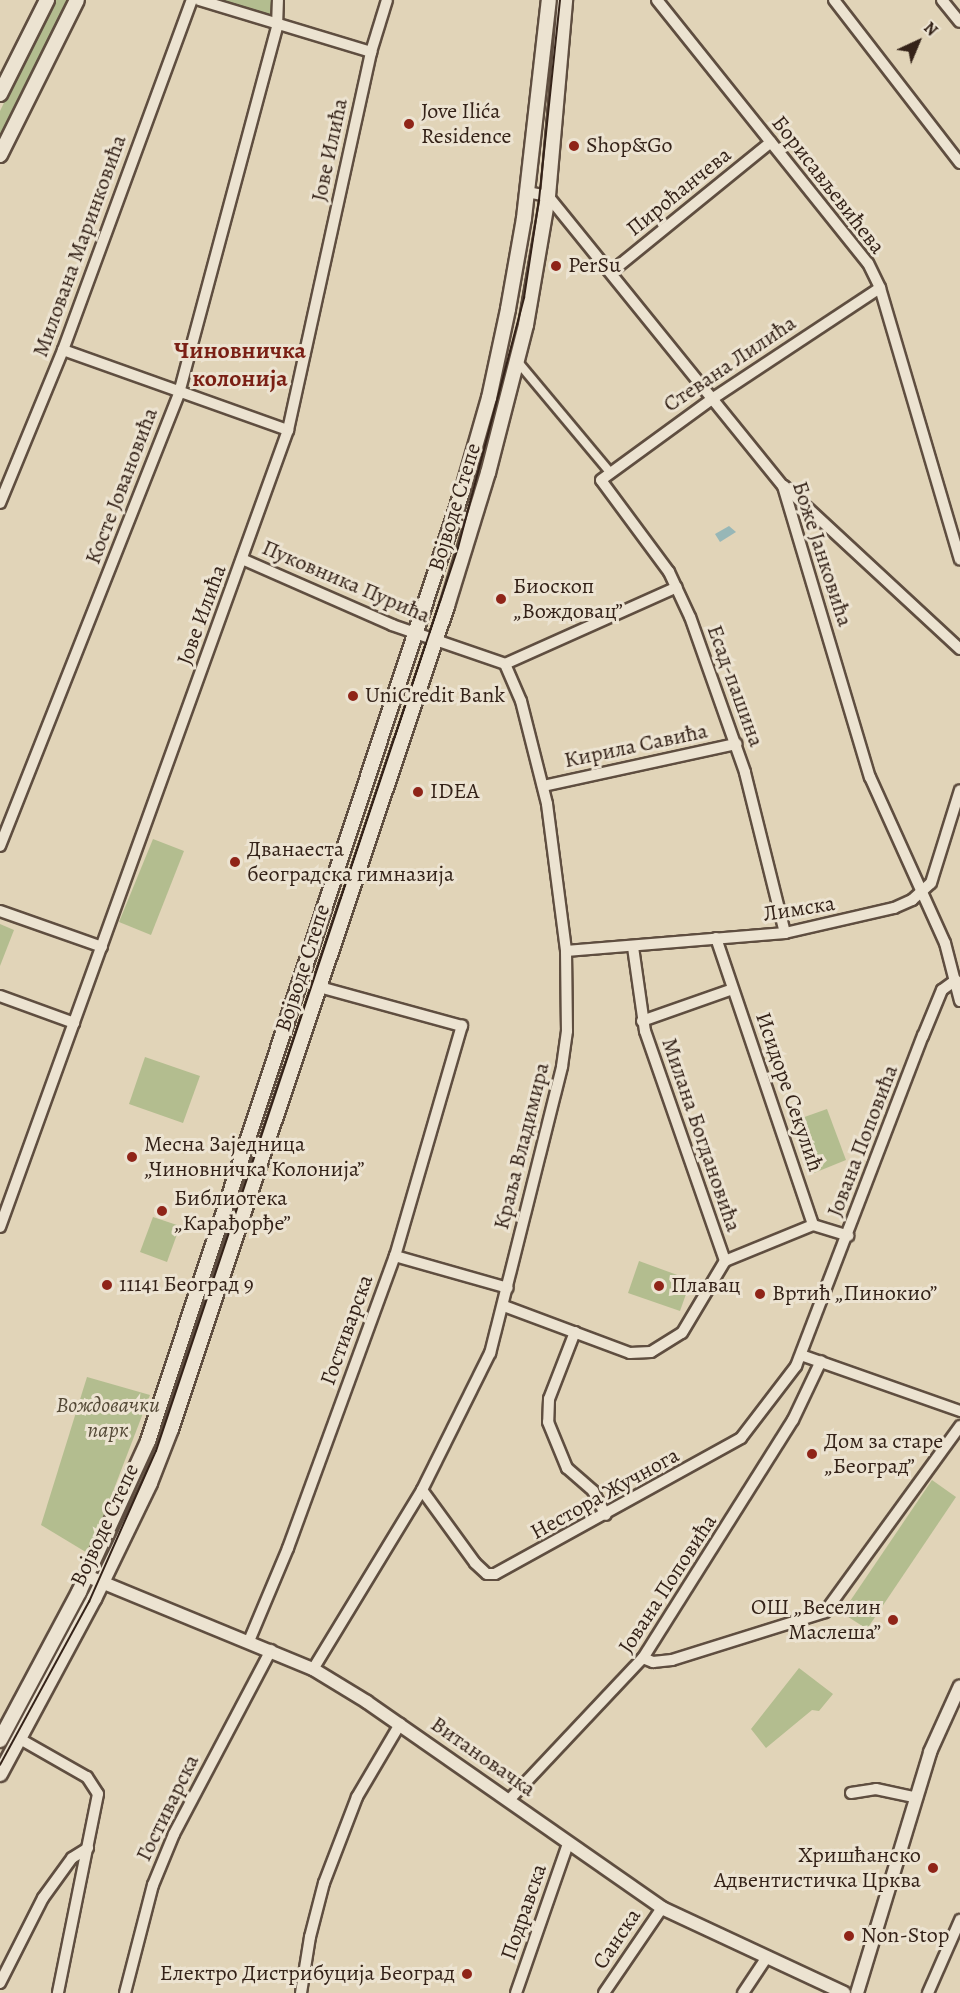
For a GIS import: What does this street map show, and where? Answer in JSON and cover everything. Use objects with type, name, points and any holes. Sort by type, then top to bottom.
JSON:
[{"type":"main road","points":[[0,94],[46,0]]},
{"type":"main road","points":[[0,155],[76,0]]},
{"type":"main road","name":"Војводе Степе","points":[[0,1740],[87,1576],[148,1441],[416,633],[489,398],[527,192],[549,0]]},
{"type":"main road","name":"Војводе Степе","points":[[0,1774],[102,1582],[171,1429],[436,640],[488,473],[517,361],[548,196],[565,0]]},
{"type":"street","name":"Милована Маринковића","points":[[0,503],[63,350],[192,0]]},
{"type":"street","points":[[199,0],[278,27],[371,52]]},
{"type":"street","name":"Косте Јовановића","points":[[0,846],[179,393],[278,27],[278,0]]},
{"type":"street","name":"Јове Илића","points":[[0,1227],[288,430],[371,52],[387,0]]},
{"type":"street","name":"Борисављевићева","points":[[657,0],[852,239],[880,288],[960,559]]},
{"type":"street","points":[[834,0],[959,159]]},
{"type":"street","points":[[942,0],[960,22]]},
{"type":"street","name":"Пироћанчева","points":[[611,273],[771,142]]},
{"type":"street","points":[[527,192],[548,196]]},
{"type":"street","name":"Боже Јанковића","points":[[548,196],[783,486],[870,777],[923,892],[956,980],[960,1001]]},
{"type":"street","name":"Стевана Лилића","points":[[606,473],[712,399],[880,288]]},
{"type":"street","points":[[63,350],[288,430]]},
{"type":"street","name":"Есад-пашина","points":[[517,361],[606,473],[602,486],[677,587],[736,744],[785,933]]},
{"type":"street","points":[[783,486],[960,649]]},
{"type":"street","name":"Пуковника Пурића","points":[[242,559],[436,640]]},
{"type":"street","points":[[436,640],[500,662],[677,587]]},
{"type":"street","name":"Краља Владимира","points":[[314,1669],[422,1490],[482,1372],[504,1306],[562,1067],[567,1031],[566,951],[556,856],[543,786],[521,701],[500,662]]},
{"type":"street","name":"Кирила Савића","points":[[543,786],[736,744]]},
{"type":"street","points":[[923,892],[937,867],[960,790]]},
{"type":"street","name":"Лимска","points":[[566,951],[785,933],[870,916],[923,892]]},
{"type":"street","points":[[0,911],[102,947]]},
{"type":"street","name":"Исидоре Секулић","points":[[716,938],[813,1225]]},
{"type":"street","name":"Милана Богдановића","points":[[633,947],[642,1021],[725,1261]]},
{"type":"street","name":"Јована Поповића","points":[[801,1355],[942,990],[956,980]]},
{"type":"street","name":"Гостиварска","points":[[249,1641],[288,1548],[395,1256],[462,1026],[318,987]]},
{"type":"street","name":"Милана Богдановића","points":[[642,1021],[734,989]]},
{"type":"street","points":[[0,996],[74,1023]]},
{"type":"street","points":[[504,1306],[630,1353],[657,1350],[689,1325],[725,1261],[813,1225],[848,1236]]},
{"type":"street","points":[[395,1256],[508,1288]]},
{"type":"street","points":[[575,1332],[549,1399],[548,1422],[567,1468],[593,1491],[606,1515]]},
{"type":"street","points":[[801,1355],[960,1411]]},
{"type":"street","name":"Нестора Жучнога","points":[[422,1490],[475,1563],[491,1574],[606,1515],[741,1438],[766,1409],[801,1355]]},
{"type":"street","name":"Јована Поповића","points":[[509,1800],[643,1658],[793,1420],[821,1361]]},
{"type":"street","points":[[643,1658],[653,1662],[672,1660],[825,1612],[960,1426]]},
{"type":"street","name":"Витановачка","points":[[87,1576],[314,1669],[400,1724],[662,1908],[844,1993]]},
{"type":"street","name":"Гостиварска","points":[[125,1993],[153,1885],[169,1844],[271,1650]]},
{"type":"street","points":[[857,1993],[915,1797],[940,1725],[960,1686]]},
{"type":"street","points":[[302,1993],[324,1883],[357,1797],[400,1724]]},
{"type":"street","points":[[20,1739],[95,1785],[98,1805],[58,1993]]},
{"type":"street","points":[[850,1793],[876,1789],[915,1797]]},
{"type":"street","name":"Подравска","points":[[516,1993],[568,1844]]},
{"type":"street","points":[[0,1983],[43,1898],[72,1858],[88,1848]]},
{"type":"street","name":"Санска","points":[[604,1993],[662,1908]]},
{"type":"street","points":[[928,1993],[960,1920]]},
{"type":"street","points":[[743,1993],[767,1958]]},
{"type":"green space","points":[[54,0],[71,0],[0,145],[0,111]]},
{"type":"green space","points":[[219,0],[273,0],[271,19]]},
{"type":"green space","points":[[153,839],[184,851],[151,935],[119,922]]},
{"type":"green space","points":[[0,924],[14,930],[0,966]]},
{"type":"green space","points":[[145,1057],[200,1076],[183,1123],[129,1104]]},
{"type":"green space","points":[[827,1109],[846,1160],[814,1173],[796,1120]]},
{"type":"green space","points":[[153,1217],[180,1226],[167,1262],[140,1252]]},
{"type":"green space","name":"Плавац","points":[[639,1261],[691,1280],[680,1311],[628,1293]]},
{"type":"green space","name":"Вождовачки парк","points":[[87,1377],[150,1395],[89,1554],[41,1525]]},
{"type":"green space","points":[[932,1480],[956,1497],[867,1629],[842,1613]]},
{"type":"green space","points":[[799,1668],[833,1694],[819,1711],[812,1710],[766,1748],[751,1729]]},
{"type":"water","points":[[729,526],[736,532],[720,542],[715,534]]},
{"type":"tram line","points":[[0,1765],[89,1602],[156,1451],[458,548],[524,298],[539,200],[560,0]]},
{"type":"place","name":"Jove Ilića Residence","points":[[409,124]]},
{"type":"place","name":"Shop&Go","points":[[574,146]]},
{"type":"place","name":"PerSu","points":[[556,266]]},
{"type":"place","name":"Биоскоп „Вождовац”","points":[[501,599]]},
{"type":"place","name":"UniCredit Bank","points":[[353,696]]},
{"type":"place","name":"IDEA","points":[[418,792]]},
{"type":"place","name":"Дванаеста београдска гимназија","points":[[235,862]]},
{"type":"place","name":"Месна Заједница „Чиновничка Колонија”","points":[[132,1157]]},
{"type":"place","name":"Библиотека „Карађорђе”","points":[[162,1211]]},
{"type":"place","name":"11141 Београд 9","points":[[107,1285]]},
{"type":"place","name":"Плавац","points":[[659,1286]]},
{"type":"place","name":"Вртић „Пинокио”","points":[[760,1294]]},
{"type":"place","name":"Дом за старе „Београд”","points":[[812,1454]]},
{"type":"place","name":"ОШ „Веселин Маслеша”","points":[[893,1620]]},
{"type":"place","name":"Хришћанско Адвентистичка Црква","points":[[933,1868]]},
{"type":"place","name":"Non-Stop","points":[[849,1936]]},
{"type":"place","name":"Електро Дистрибуција Београд","points":[[467,1974]]},
{"type":"district","name":"Чиновничка колонија","points":[[240,365]]}]
